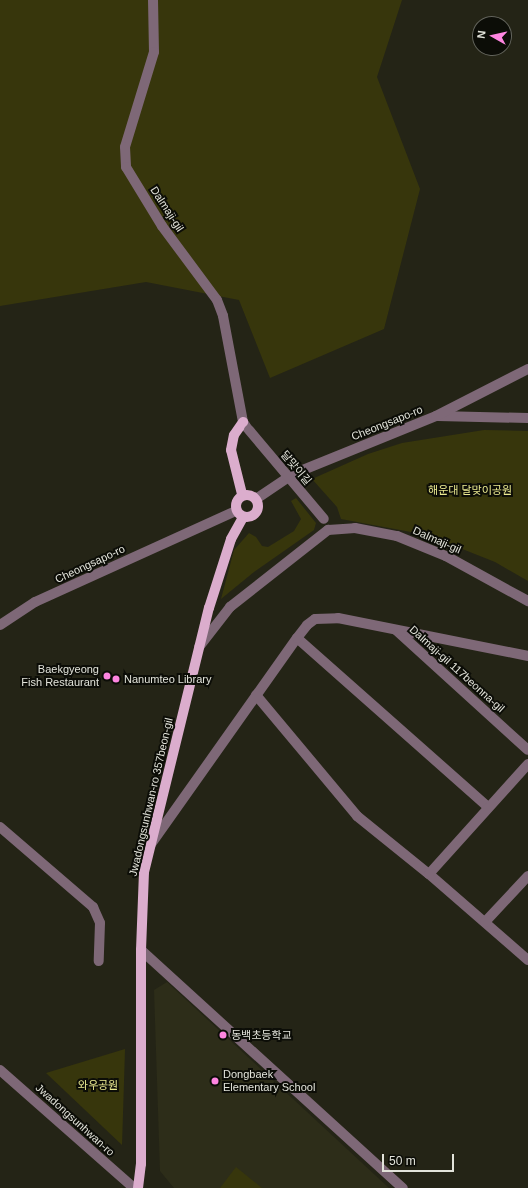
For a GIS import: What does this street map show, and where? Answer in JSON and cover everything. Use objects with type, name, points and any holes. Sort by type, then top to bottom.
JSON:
[{"type":"main road","points":[[242,494],[231,450],[234,435],[246,426]]},
{"type":"main road","points":[[242,494],[252,496],[256,499],[257,509],[254,514],[240,514],[236,502],[242,494]]},
{"type":"main road","name":"Jwadongsunhwan-ro 357beon-gil","points":[[138,1188],[141,1164],[141,950],[144,872],[199,648],[231,539],[240,514]]},
{"type":"street","name":"Dalmaji-gil","points":[[153,0],[154,52],[124,147],[126,167],[162,226],[218,300],[223,316],[246,426]]},
{"type":"street","name":"Cheongsapo-ro","points":[[256,499],[293,474],[436,416],[528,369]]},
{"type":"street","points":[[436,416],[528,418]]},
{"type":"street","name":"달맞이길","points":[[246,426],[324,519],[328,530]]},
{"type":"street","name":"Cheongsapo-ro","points":[[0,625],[35,602],[240,514]]},
{"type":"street","name":"Dalmaji-gil","points":[[328,530],[355,528],[397,536],[446,556],[528,601]]},
{"type":"street","points":[[199,648],[230,607],[328,530]]},
{"type":"street","name":"Dalmaji-gil 117beonna-gil","points":[[151,844],[297,638],[307,625],[315,619],[328,618],[396,630],[528,750]]},
{"type":"street","points":[[396,630],[528,656]]},
{"type":"street","points":[[297,638],[488,807]]},
{"type":"street","points":[[256,695],[357,816],[429,874],[528,960]]},
{"type":"street","points":[[429,874],[528,764]]},
{"type":"street","points":[[0,827],[93,907],[100,923],[99,961]]},
{"type":"street","points":[[485,922],[528,876]]},
{"type":"street","points":[[141,950],[403,1188]]},
{"type":"street","name":"Jwadongsunhwan-ro","points":[[0,1070],[134,1188]]},
{"type":"shaded area","name":"Dongbaek Elementary School","points":[[167,982],[389,1188],[174,1188],[160,1171],[154,990]]},
{"type":"green space","points":[[0,0],[402,0],[377,77],[420,189],[384,329],[270,378],[239,300],[146,282],[0,306]]},
{"type":"green space","name":"해운대 달맞이공원","points":[[484,430],[528,431],[528,581],[495,562],[427,535],[341,519],[337,507],[312,479],[368,454],[402,443]]},
{"type":"green space","points":[[296,498],[316,523],[314,530],[254,572],[221,599],[234,550],[249,533],[256,537],[262,546],[268,547],[294,531],[301,519],[291,501]]},
{"type":"green space","name":"와우공원","points":[[125,1049],[122,1145],[46,1073]]},
{"type":"green space","points":[[236,1167],[262,1188],[220,1188]]},
{"type":"place","name":"Baekgyeong Fish Restaurant","points":[[107,676]]},
{"type":"place","name":"Nanumteo Library","points":[[116,679]]},
{"type":"place","name":"동백초등학교","points":[[223,1035]]},
{"type":"place","name":"Dongbaek Elementary School","points":[[215,1081]]}]
